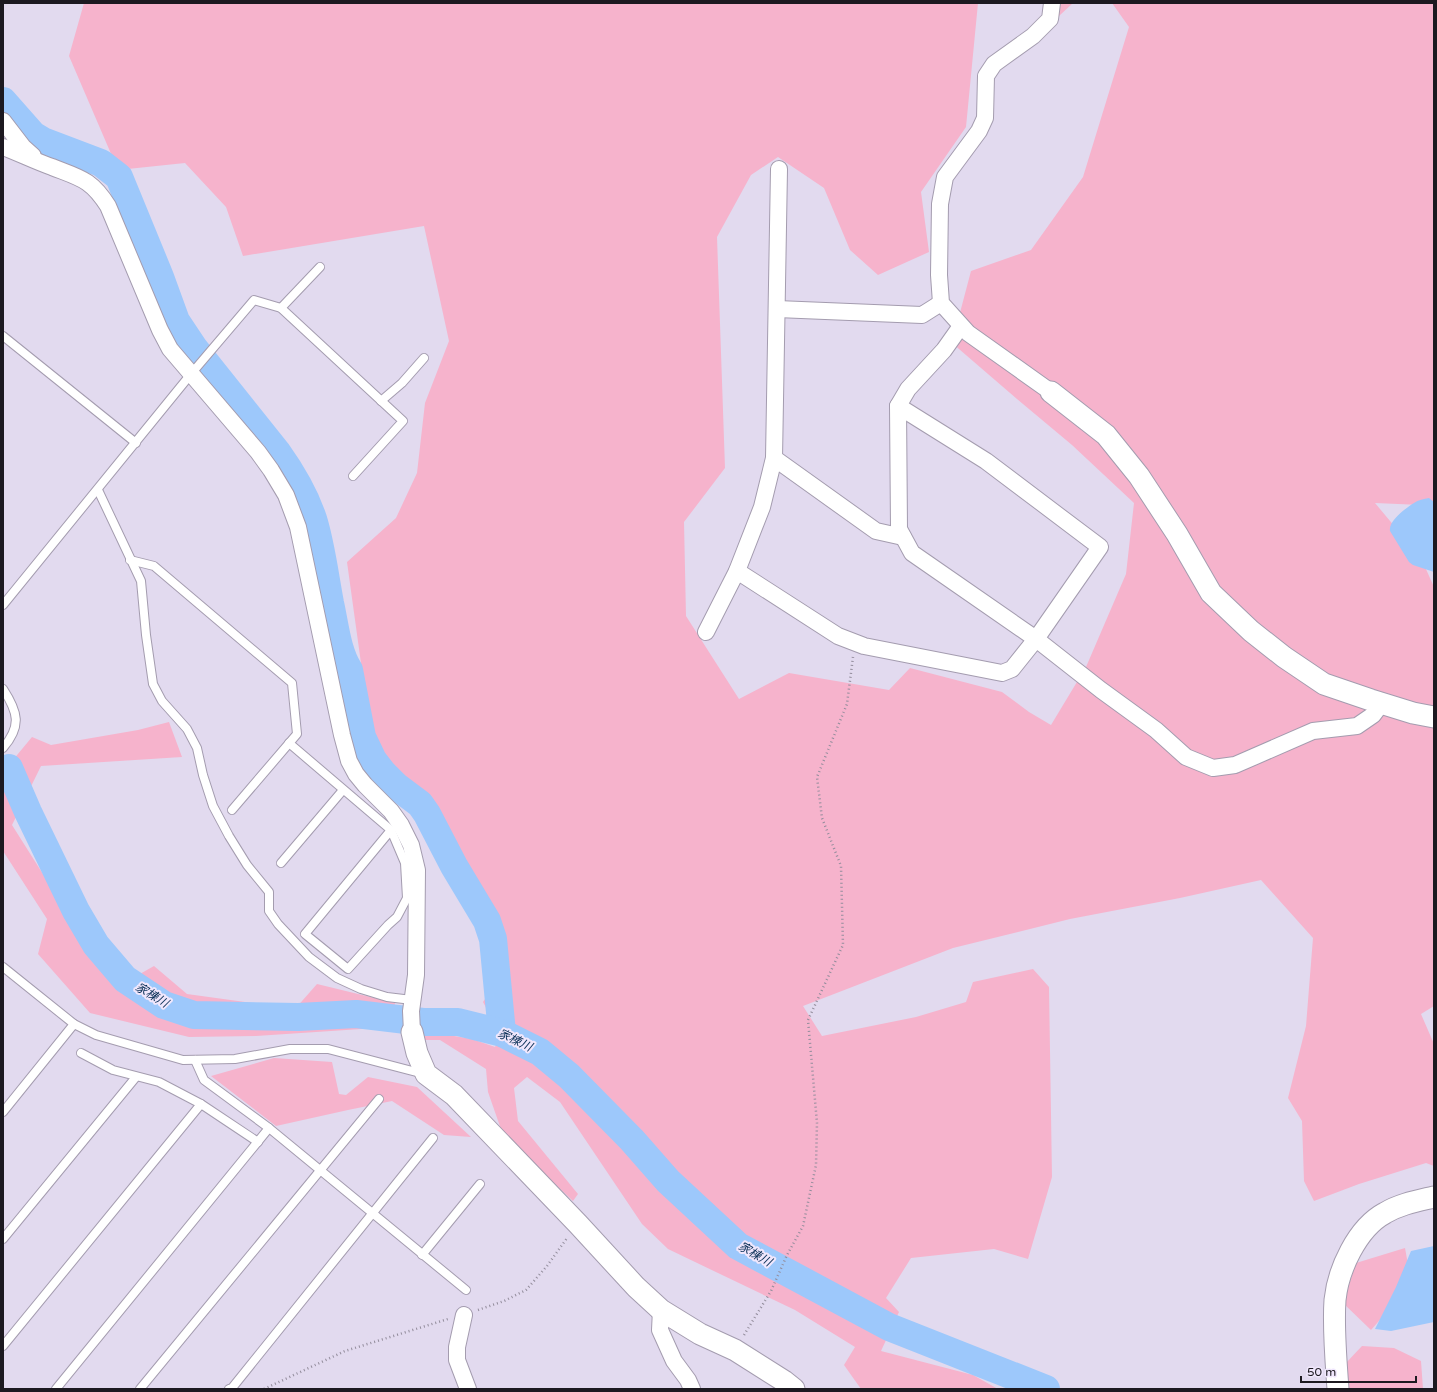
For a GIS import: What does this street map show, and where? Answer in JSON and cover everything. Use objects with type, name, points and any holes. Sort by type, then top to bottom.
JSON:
[{"type":"street","points":[[1052,3],[1050,19],[1033,36],[994,64],[986,76],[985,118],[979,131],[945,177],[940,204],[939,275],[941,303],[968,333],[1051,392],[1106,435],[1139,476],[1177,534],[1212,593],[1251,631],[1284,657],[1324,684],[1413,713],[1434,717]]},
{"type":"street","points":[[3,121],[23,147],[39,161]]},
{"type":"street","points":[[3,147],[82,179],[99,192],[108,206],[160,330],[170,349],[258,452],[286,495],[298,527],[342,735],[349,761],[365,786],[391,810],[401,825],[411,845],[418,870],[416,975],[412,1006],[412,1032],[417,1053],[426,1074],[454,1095],[578,1224],[636,1287],[661,1310],[700,1334],[735,1350],[794,1389]]},
{"type":"street","points":[[706,632],[737,570],[762,507],[774,458],[779,169]]},
{"type":"street","points":[[777,309],[922,315],[941,303]]},
{"type":"street","points":[[961,326],[944,350],[908,389],[898,406],[899,529],[912,553],[1036,639],[1101,690],[1156,730],[1186,756],[1213,768],[1235,764],[1313,731],[1357,726],[1373,716],[1382,703]]},
{"type":"street","points":[[737,570],[838,636],[864,646],[1002,673],[1012,669],[1036,639],[1100,547],[986,461],[898,406]]},
{"type":"street","points":[[774,458],[876,531],[903,537]]},
{"type":"street","points":[[1338,1389],[1335,1339],[1335,1300],[1341,1274],[1352,1248],[1366,1228],[1384,1213],[1404,1204],[1434,1197]]},
{"type":"street","points":[[661,1310],[660,1330],[674,1361],[688,1380],[692,1389]]},
{"type":"street","points":[[464,1315],[457,1347],[457,1360],[468,1389]]},
{"type":"lane","points":[[281,308],[320,267]]},
{"type":"lane","points":[[3,605],[254,300],[281,308],[403,421],[353,476]]},
{"type":"lane","points":[[3,336],[136,443]]},
{"type":"lane","points":[[381,401],[402,383],[424,358]]},
{"type":"lane","points":[[98,490],[141,581],[146,635],[153,684],[162,701],[187,729],[197,748],[203,775],[213,806],[247,865],[269,892],[269,911],[278,924],[309,957],[337,978],[361,989],[412,1006]]},
{"type":"lane","points":[[130,560],[154,566],[292,683],[297,734],[232,810]]},
{"type":"lane","points":[[3,689],[12,703],[16,717],[15,728],[11,739],[3,748]]},
{"type":"lane","points":[[289,743],[391,830],[405,863],[407,898],[397,917],[348,969],[305,934],[391,830]]},
{"type":"lane","points":[[281,863],[343,790]]},
{"type":"lane","points":[[3,967],[74,1024],[96,1035],[183,1060],[236,1059],[290,1049],[328,1049],[426,1074]]},
{"type":"lane","points":[[3,1112],[74,1024]]},
{"type":"lane","points":[[81,1053],[113,1070],[159,1082],[201,1104],[258,1142]]},
{"type":"lane","points":[[195,1060],[204,1080],[269,1128],[466,1290]]},
{"type":"lane","points":[[3,1240],[136,1077]]},
{"type":"lane","points":[[140,1389],[379,1099]]},
{"type":"lane","points":[[3,1346],[201,1104]]},
{"type":"lane","points":[[56,1389],[269,1128]]},
{"type":"lane","points":[[229,1389],[232,1388],[433,1138]]},
{"type":"lane","points":[[422,1255],[480,1184]]},
{"type":"path","points":[[735,1350],[771,1291],[803,1226],[816,1165],[816,1123],[808,1020],[843,945],[841,866],[822,818],[817,777],[847,704],[854,652]]},
{"type":"path","points":[[264,1389],[345,1351],[464,1315],[504,1301],[526,1290],[547,1266],[578,1224]]},
{"type":"shaded area","points":[[84,3],[978,3],[966,127],[921,192],[929,252],[878,275],[850,250],[824,188],[778,157],[751,175],[717,237],[725,468],[684,522],[686,616],[739,699],[789,673],[889,690],[910,668],[1002,692],[1029,712],[1051,725],[1086,667],[1126,574],[1134,503],[1072,445],[952,343],[971,271],[1031,250],[1083,177],[1129,27],[1112,3],[1434,3],[1434,518],[1421,505],[1375,503],[1421,558],[1434,587],[1434,1006],[1421,1014],[1434,1044],[1434,1166],[1426,1163],[1359,1184],[1314,1201],[1304,1181],[1302,1121],[1288,1098],[1306,1026],[1313,938],[1261,880],[1180,898],[1070,919],[953,948],[803,1006],[822,1036],[916,1017],[966,1002],[973,982],[1033,969],[1049,987],[1052,1177],[1028,1259],[994,1249],[911,1258],[886,1298],[899,1312],[881,1351],[973,1375],[998,1389],[861,1389],[844,1365],[855,1347],[795,1310],[668,1249],[642,1224],[560,1102],[527,1077],[514,1088],[518,1121],[578,1194],[573,1201],[503,1135],[488,1092],[486,1069],[440,1040],[420,1040],[430,1032],[472,1039],[495,1047],[501,1035],[483,1002],[507,966],[499,941],[489,920],[443,848],[373,750],[347,562],[396,518],[417,473],[425,403],[449,341],[424,226],[243,256],[226,207],[185,163],[118,170],[69,56]]},
{"type":"shaded area","points":[[1054,3],[1073,3],[1059,16]]},
{"type":"shaded area","points":[[169,722],[182,757],[41,766],[12,825],[115,988],[154,966],[187,994],[295,1009],[317,984],[395,1003],[391,1027],[256,1036],[189,1037],[90,1013],[38,954],[47,919],[3,851],[3,772],[32,737],[51,745],[138,730]]},
{"type":"shaded area","points":[[274,1058],[332,1062],[339,1094],[346,1095],[368,1077],[417,1087],[471,1137],[444,1135],[392,1101],[276,1126],[211,1076]]},
{"type":"shaded area","points":[[1405,1248],[1409,1270],[1407,1289],[1371,1330],[1343,1303],[1356,1263]]},
{"type":"shaded area","points":[[1362,1346],[1394,1348],[1421,1361],[1423,1389],[1347,1389],[1345,1364]]},
{"type":"water","points":[[1429,498],[1434,502],[1434,572],[1413,565],[1409,562],[1390,531],[1392,523],[1402,511],[1416,502]]},
{"type":"water","points":[[1434,1246],[1434,1322],[1391,1331],[1375,1329],[1396,1287],[1411,1251]]},
{"type":"waterway","points":[[3,101],[33,135],[43,141],[101,163],[119,177],[160,277],[176,321],[194,348],[277,452],[298,484],[310,510],[316,529],[337,638],[342,655],[349,670],[362,737],[373,760],[383,773],[396,786],[420,804],[427,814],[454,866],[487,921],[493,939],[502,1033]]},
{"type":"waterway","name":"家棟川","points":[[9,768],[28,812],[76,911],[96,945],[125,979],[164,1005],[194,1015],[298,1017],[356,1014],[423,1022],[458,1022],[502,1033],[540,1052],[569,1076],[632,1140],[668,1181],[738,1246],[889,1327],[1046,1389]]}]
